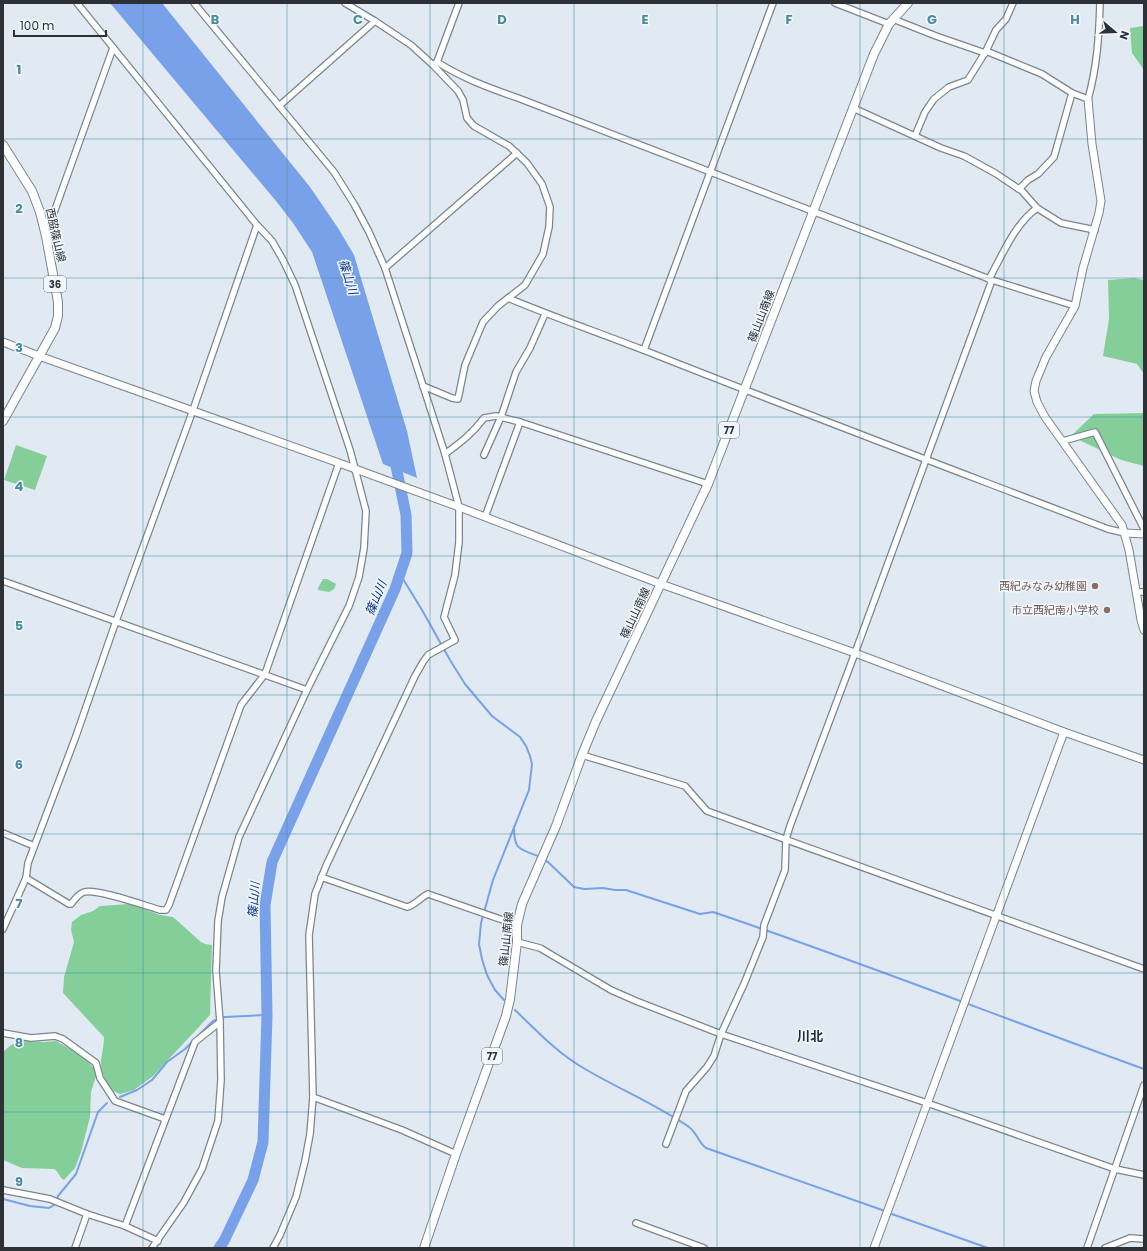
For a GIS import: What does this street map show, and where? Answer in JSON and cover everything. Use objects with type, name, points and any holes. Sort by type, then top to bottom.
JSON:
[{"type":"main road","name":"篠山山南線","points":[[424,1248],[506,1016],[510,999],[517,942],[517,925],[522,904],[556,826],[596,721],[708,484],[874,54],[891,22],[908,3]]},
{"type":"main road","name":"西脇篠山線","points":[[3,145],[32,191],[44,226],[58,302],[58,316],[55,328],[3,421]]},
{"type":"street","points":[[77,3],[276,247],[295,285],[357,469],[366,511],[364,548],[359,577],[349,606],[307,690],[240,837],[222,897],[218,921],[216,971],[220,1022],[221,1080],[218,1121],[202,1169],[184,1202],[152,1248]]},
{"type":"street","points":[[194,3],[334,172],[369,232],[385,268],[445,454],[456,506],[459,542],[454,575],[444,617],[455,640],[432,653],[423,662],[415,676],[321,877],[315,894],[309,935],[313,1097],[310,1134],[296,1197],[280,1235],[272,1248]]},
{"type":"street","points":[[345,3],[411,45],[435,64],[458,91],[463,100],[467,118],[474,126],[509,146],[527,162],[542,184],[550,207],[549,227],[543,254],[525,285],[498,306],[483,322],[465,365],[458,398],[452,398],[423,386]]},
{"type":"street","points":[[435,64],[459,3]]},
{"type":"street","points":[[644,350],[773,3]]},
{"type":"street","points":[[835,3],[985,52],[1042,74],[1072,93],[1088,99]]},
{"type":"street","points":[[915,136],[925,112],[934,99],[949,87],[968,80],[996,30],[1006,19],[1013,3]]},
{"type":"street","points":[[1100,3],[1098,39],[1093,80],[1088,99],[1092,144],[1101,202],[1095,230],[1083,268],[1074,306],[1046,357],[1036,381],[1034,391],[1036,402],[1044,417],[1122,525],[1129,550],[1144,630]]},
{"type":"street","points":[[279,106],[375,21]]},
{"type":"street","points":[[44,226],[52,218],[113,48]]},
{"type":"street","points":[[435,64],[491,89],[990,279],[1074,306]]},
{"type":"street","points":[[1020,189],[1028,180],[1038,174],[1054,157],[1072,93]]},
{"type":"street","points":[[853,108],[942,148],[964,156],[995,173],[1020,189],[1037,208],[1061,223],[1095,230]]},
{"type":"street","points":[[385,268],[517,153]]},
{"type":"street","points":[[666,1144],[686,1090],[707,1068],[714,1056],[721,1034],[764,937],[764,925],[785,870],[786,839],[990,279],[1018,227],[1028,215],[1037,208]]},
{"type":"street","points":[[3,929],[26,878],[28,863],[34,846],[76,736],[193,410],[257,225]]},
{"type":"street","points":[[508,298],[545,314],[644,350],[744,390],[926,458],[1108,529],[1125,533],[1144,534]]},
{"type":"street","points":[[484,455],[501,417],[516,372],[530,348],[545,314]]},
{"type":"street","points":[[3,342],[357,469],[661,584],[855,653],[1064,732],[1144,760]]},
{"type":"street","points":[[445,454],[466,439],[484,418],[496,416],[520,422],[708,484]]},
{"type":"street","points":[[485,517],[520,422]]},
{"type":"street","points":[[1062,441],[1094,432],[1144,529]]},
{"type":"street","points":[[26,878],[69,904],[71,904],[78,895],[86,891],[100,892],[160,910],[166,910],[241,705],[265,674],[339,463]]},
{"type":"street","points":[[3,580],[307,690]]},
{"type":"street","points":[[1136,592],[1144,592]]},
{"type":"street","points":[[874,1248],[1064,732]]},
{"type":"street","points":[[582,755],[685,786],[707,811],[1144,969]]},
{"type":"street","points":[[3,833],[34,846]]},
{"type":"street","points":[[321,877],[406,907],[428,894],[517,925]]},
{"type":"street","points":[[517,942],[540,948],[611,990],[721,1034],[928,1103],[1114,1169],[1144,1175]]},
{"type":"street","points":[[125,1226],[195,1042],[220,1022]]},
{"type":"street","points":[[3,1033],[31,1038],[55,1036],[63,1038],[96,1063],[100,1078],[115,1101],[165,1119]]},
{"type":"street","points":[[1087,1248],[1144,1085]]},
{"type":"street","points":[[313,1097],[402,1130],[456,1154]]},
{"type":"street","points":[[3,1190],[50,1199],[87,1214],[125,1226],[158,1241]]},
{"type":"street","points":[[74,1248],[87,1214]]},
{"type":"street","points":[[636,1223],[704,1248]]},
{"type":"street","points":[[1105,1248],[1130,1238],[1144,1239]]},
{"type":"green space","points":[[1144,26],[1144,70],[1132,53],[1130,28]]},
{"type":"green space","points":[[1134,278],[1144,280],[1144,374],[1137,364],[1103,356],[1109,319],[1108,280]]},
{"type":"green space","points":[[1144,413],[1144,466],[1121,460],[1071,436],[1094,414]]},
{"type":"green space","points":[[16,445],[47,456],[35,490],[4,480]]},
{"type":"green space","points":[[323,579],[327,579],[336,584],[334,589],[329,592],[318,590]]},
{"type":"green space","points":[[130,904],[160,915],[173,917],[201,942],[212,945],[210,1015],[153,1076],[134,1090],[120,1094],[109,1089],[102,1070],[101,1061],[104,1037],[63,993],[64,977],[74,942],[71,930],[72,922],[81,915],[93,911],[100,906]]},
{"type":"green space","points":[[23,1041],[56,1041],[82,1056],[94,1068],[96,1076],[91,1092],[90,1117],[81,1152],[75,1168],[64,1180],[54,1169],[22,1168],[3,1160],[3,1052],[11,1045]]},
{"type":"water","points":[[110,3],[162,3],[310,187],[338,228],[354,255],[407,431],[417,478],[383,464],[312,252],[293,223],[276,201]]},
{"type":"waterway","name":"篠山川","points":[[219,1248],[224,1241],[253,1180],[263,1142],[267,1015],[265,905],[272,862],[395,589],[407,553],[406,515],[394,456]]},
{"type":"waterway","points":[[400,574],[465,684],[492,716],[520,737],[526,746],[532,764],[529,790],[493,880],[481,923],[479,944],[482,959],[487,975],[495,990],[504,1000]]},
{"type":"waterway","points":[[514,827],[514,835],[517,845],[523,850],[540,857]]},
{"type":"waterway","points":[[544,860],[574,887],[584,889],[603,888],[626,890],[700,914],[713,912],[875,969],[1144,1069]]},
{"type":"waterway","points":[[515,1010],[548,1042],[575,1063],[677,1119],[689,1127],[706,1148],[885,1211]]},
{"type":"waterway","points":[[120,1097],[137,1090],[152,1080],[167,1062],[185,1049],[213,1021],[225,1017],[267,1015]]},
{"type":"waterway","points":[[3,1199],[30,1206],[49,1208],[54,1205],[58,1196],[76,1174],[98,1112],[107,1103]]},
{"type":"waterway","points":[[889,1213],[988,1248]]},
{"type":"place","name":"西紀みなみ幼稚園","points":[[1095,586]]},
{"type":"place","name":"市立西紀南小学校","points":[[1107,610]]},
{"type":"district","name":"川北","points":[[810,1036]]}]
